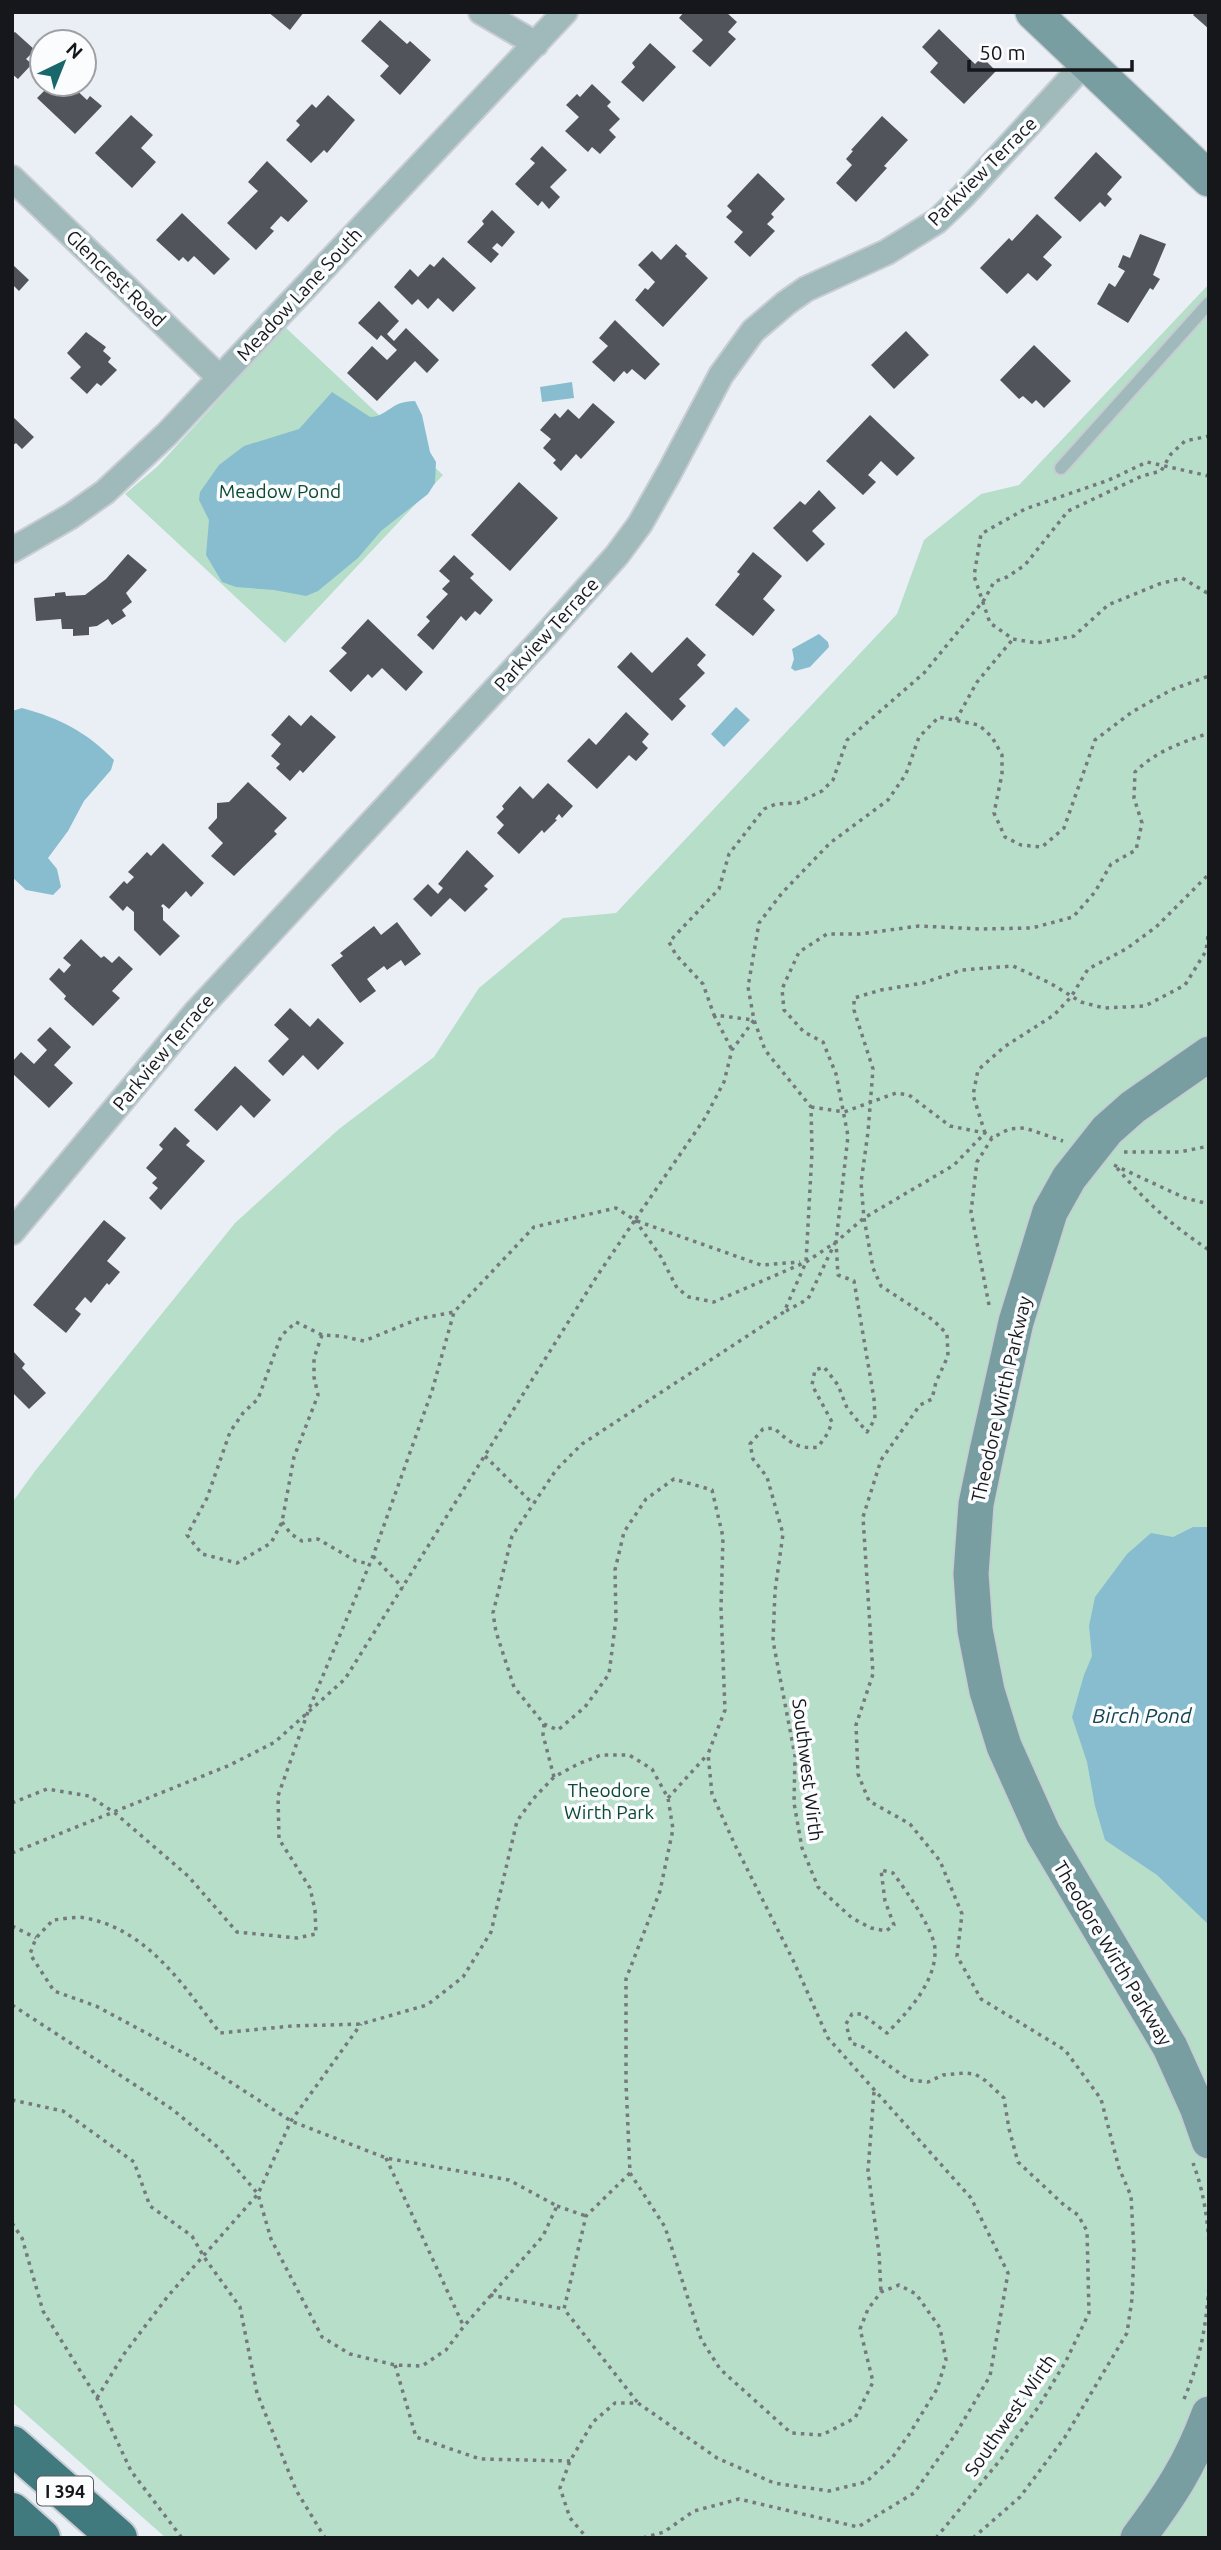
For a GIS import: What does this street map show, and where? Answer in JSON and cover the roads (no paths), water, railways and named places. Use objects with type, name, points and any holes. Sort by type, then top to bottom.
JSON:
[{"type":"highway","name":"I 394","points":[[12,2445],[118,2538]]},
{"type":"highway","points":[[12,2512],[41,2538]]},
{"type":"street","points":[[481,12],[536,44]]},
{"type":"street","name":"Meadow Lane South","points":[[14,546],[71,516],[105,492],[167,434],[565,12]]},
{"type":"street","points":[[1033,12],[1209,178]]},
{"type":"street","name":"Parkview Terrace","points":[[12,1232],[196,1012],[617,555],[652,504],[721,375],[753,331],[806,289],[887,252],[937,221],[1086,62]]},
{"type":"street","name":"Glencrest Road","points":[[12,178],[220,377]]},
{"type":"street","name":"Theodore Wirth Parkway","points":[[1200,2148],[1197,2107],[1170,2047],[1044,1833],[1004,1746],[987,1691],[975,1630],[971,1574],[976,1504],[1016,1322],[1050,1212],[1069,1178],[1101,1159],[1107,1130],[1133,1107],[1209,1054]]},
{"type":"street","points":[[1138,2538],[1193,2468],[1196,2408]]},
{"type":"lane","points":[[1061,468],[1209,303]]},
{"type":"water","points":[[572,382],[574,398],[542,402],[540,387]]},
{"type":"water","name":"Meadow Pond","points":[[332,392],[370,417],[382,414],[400,403],[415,401],[422,415],[430,452],[436,462],[435,483],[428,494],[381,531],[358,558],[318,591],[306,596],[236,587],[222,582],[206,555],[209,520],[199,500],[200,492],[219,465],[244,446],[299,429]]},
{"type":"water","points":[[819,634],[828,642],[829,647],[810,667],[795,671],[791,668],[794,659],[792,649]]},
{"type":"water","points":[[736,707],[750,720],[724,747],[711,734]]},
{"type":"water","points":[[22,708],[72,727],[114,760],[111,770],[84,801],[68,831],[48,858],[57,869],[61,887],[53,895],[26,890],[12,877],[12,711]]},
{"type":"water","name":"Birch Pond","points":[[1193,1527],[1209,1527],[1209,1925],[1157,1875],[1105,1840],[1087,1762],[1072,1717],[1092,1656],[1089,1626],[1095,1597],[1127,1554],[1151,1533],[1173,1537]]},
{"type":"park label","name":"Theodore Wirth Park","points":[[609,1801]]}]
